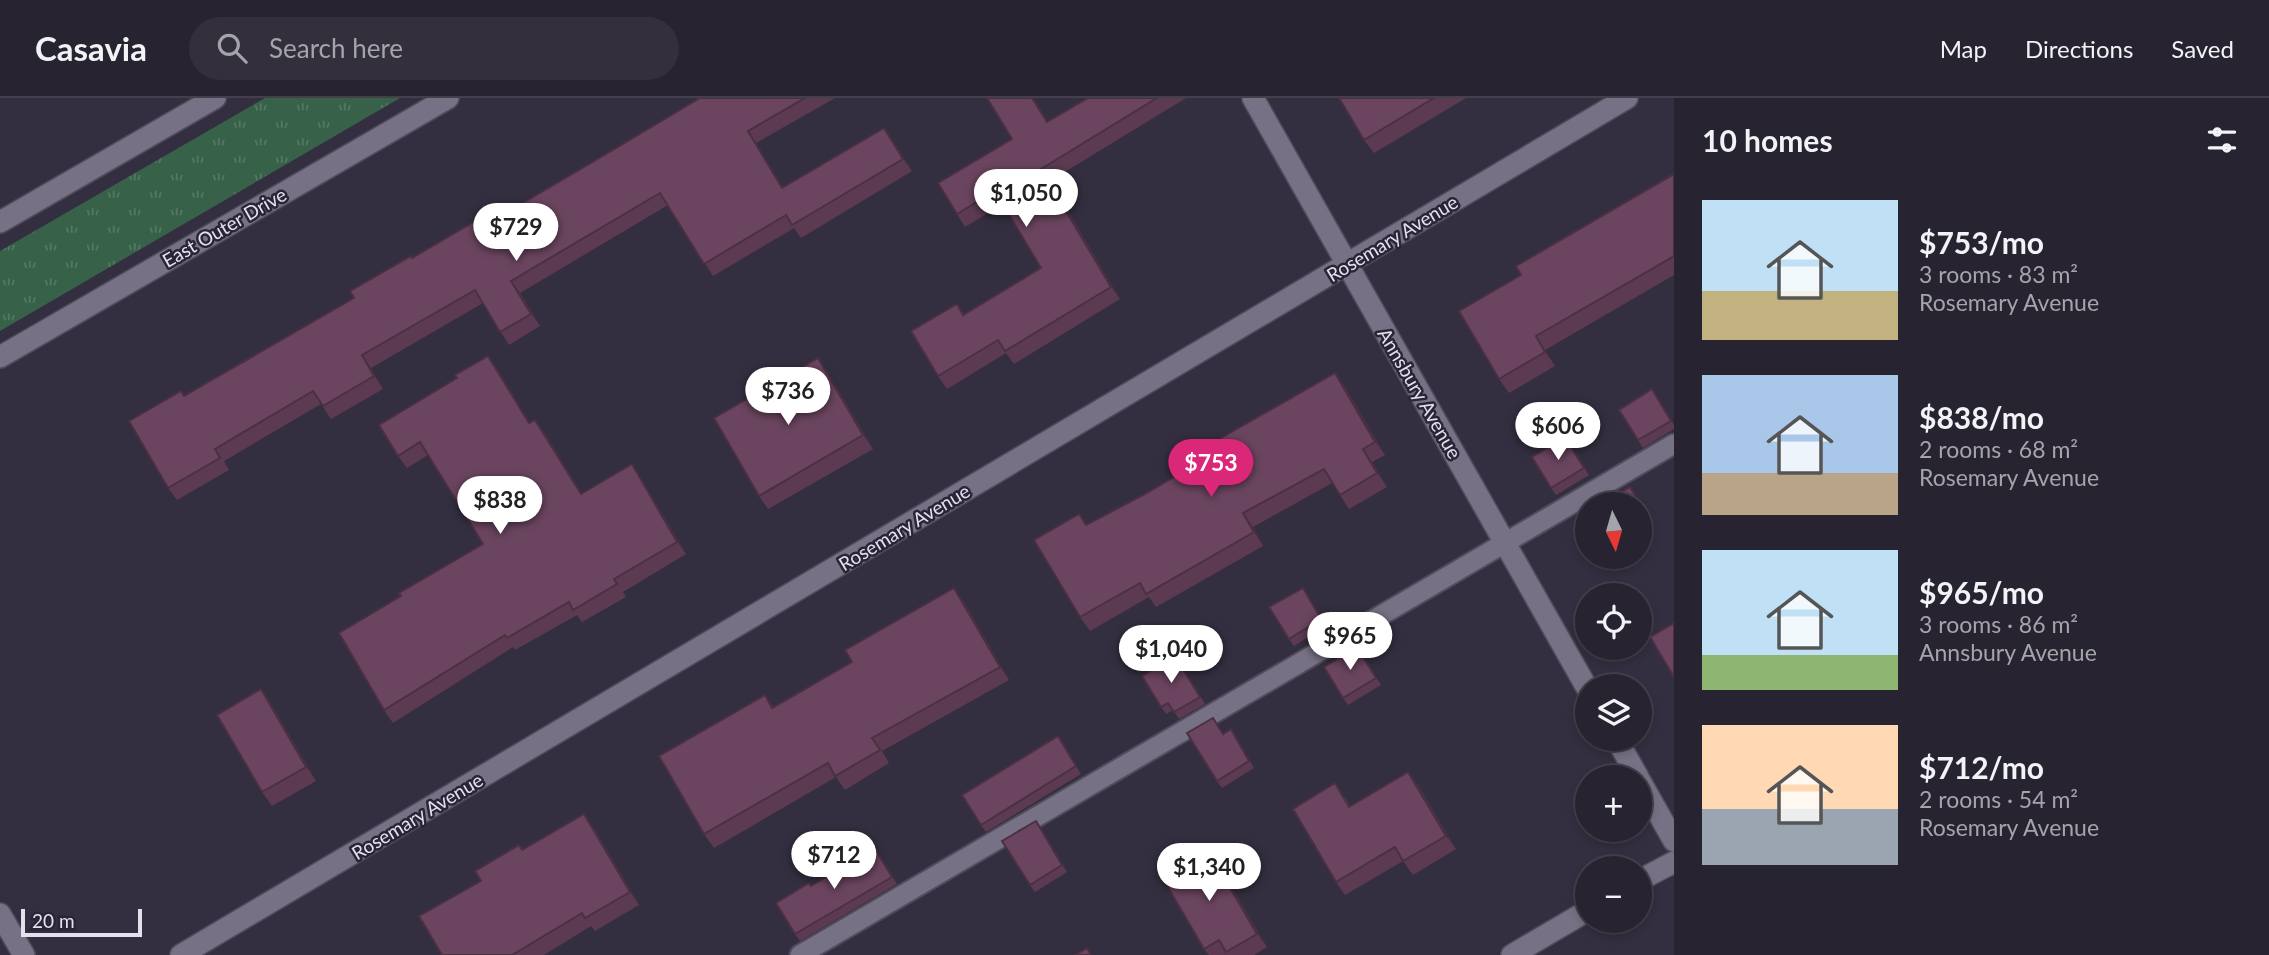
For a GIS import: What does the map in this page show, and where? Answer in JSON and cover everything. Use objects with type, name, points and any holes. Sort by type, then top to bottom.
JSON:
[{"type":"street","points":[[0,222],[215,98]]},
{"type":"street","name":"East Outer Drive","points":[[0,357],[448,98]]},
{"type":"street","name":"Annsbury Avenue","points":[[1253,98],[1579,674]]},
{"type":"street","name":"Rosemary Avenue","points":[[181,955],[1628,98]]},
{"type":"street","points":[[1652,802],[1674,841]]},
{"type":"street","points":[[1652,874],[1674,862]]},
{"type":"street","points":[[0,914],[24,955]]},
{"type":"street","points":[[1512,955],[1575,918]]},
{"type":"lane","points":[[800,955],[1674,444]]},
{"type":"green space","points":[[265,98],[400,98],[0,331],[0,251]]},
{"type":"building","points":[[700,98],[805,98],[748,131],[782,188],[884,128],[903,159],[792,225],[786,215],[704,264],[660,193],[511,281],[531,314],[500,332],[475,290],[362,355],[374,376],[323,406],[313,391],[215,449],[220,458],[168,488],[129,421],[181,391],[184,396],[354,298],[350,291],[506,203],[511,210]]},
{"type":"building","points":[[987,98],[1032,98],[1047,122],[1088,98],[1157,98],[1041,169],[1111,287],[1005,351],[998,340],[938,376],[911,331],[957,304],[963,315],[1041,268],[995,191],[957,214],[938,183],[1012,139]]},
{"type":"building","points":[[1339,98],[1434,98],[1364,140]]},
{"type":"building","points":[[1674,174],[1674,256],[1536,336],[1545,352],[1499,379],[1459,311],[1521,275],[1516,266]]},
{"type":"building","points":[[488,356],[529,423],[535,420],[581,494],[632,464],[677,542],[614,579],[617,584],[573,610],[569,602],[507,638],[505,635],[384,710],[339,633],[401,596],[399,593],[483,544],[420,442],[398,456],[379,425]]},
{"type":"building","points":[[818,358],[863,435],[759,496],[714,418]]},
{"type":"building","points":[[1335,373],[1375,442],[1363,449],[1377,473],[1340,495],[1324,469],[1243,513],[1254,532],[1146,594],[1140,583],[1080,617],[1034,540],[1079,514],[1086,525],[1147,493],[1226,446],[1221,438]]},
{"type":"building","points":[[1652,389],[1671,421],[1638,440],[1619,410]]},
{"type":"building","points":[[1565,437],[1584,468],[1551,488],[1532,457]]},
{"type":"building","points":[[954,588],[1000,667],[872,738],[880,750],[835,776],[828,763],[704,834],[659,756],[765,695],[772,708],[852,662],[845,650]]},
{"type":"building","points":[[1303,588],[1321,619],[1289,639],[1269,607]]},
{"type":"building","points":[[1674,623],[1674,677],[1652,640],[1652,636]]},
{"type":"building","points":[[1357,647],[1376,678],[1343,698],[1324,667]]},
{"type":"building","points":[[1175,656],[1200,697],[1174,712],[1168,703],[1161,707],[1142,676]]},
{"type":"building","points":[[261,689],[306,767],[262,792],[217,715]]},
{"type":"building","points":[[1213,718],[1223,734],[1231,729],[1249,761],[1217,781],[1187,733]]},
{"type":"building","points":[[1058,736],[1076,766],[981,825],[962,795]]},
{"type":"building","points":[[1408,772],[1446,836],[1403,861],[1395,847],[1336,882],[1293,809],[1335,783],[1349,807]]},
{"type":"building","points":[[584,814],[630,892],[585,918],[582,913],[512,955],[442,955],[419,916],[481,881],[475,871],[519,845],[522,850]]},
{"type":"building","points":[[1036,821],[1062,865],[1030,885],[1002,841]]},
{"type":"building","points":[[874,847],[892,877],[795,934],[776,903],[809,883],[811,886]]},
{"type":"building","points":[[1208,850],[1257,934],[1226,952],[1219,940],[1204,949],[1162,877]]},
{"type":"building","points":[[1087,948],[1091,955],[1075,955]]}]
